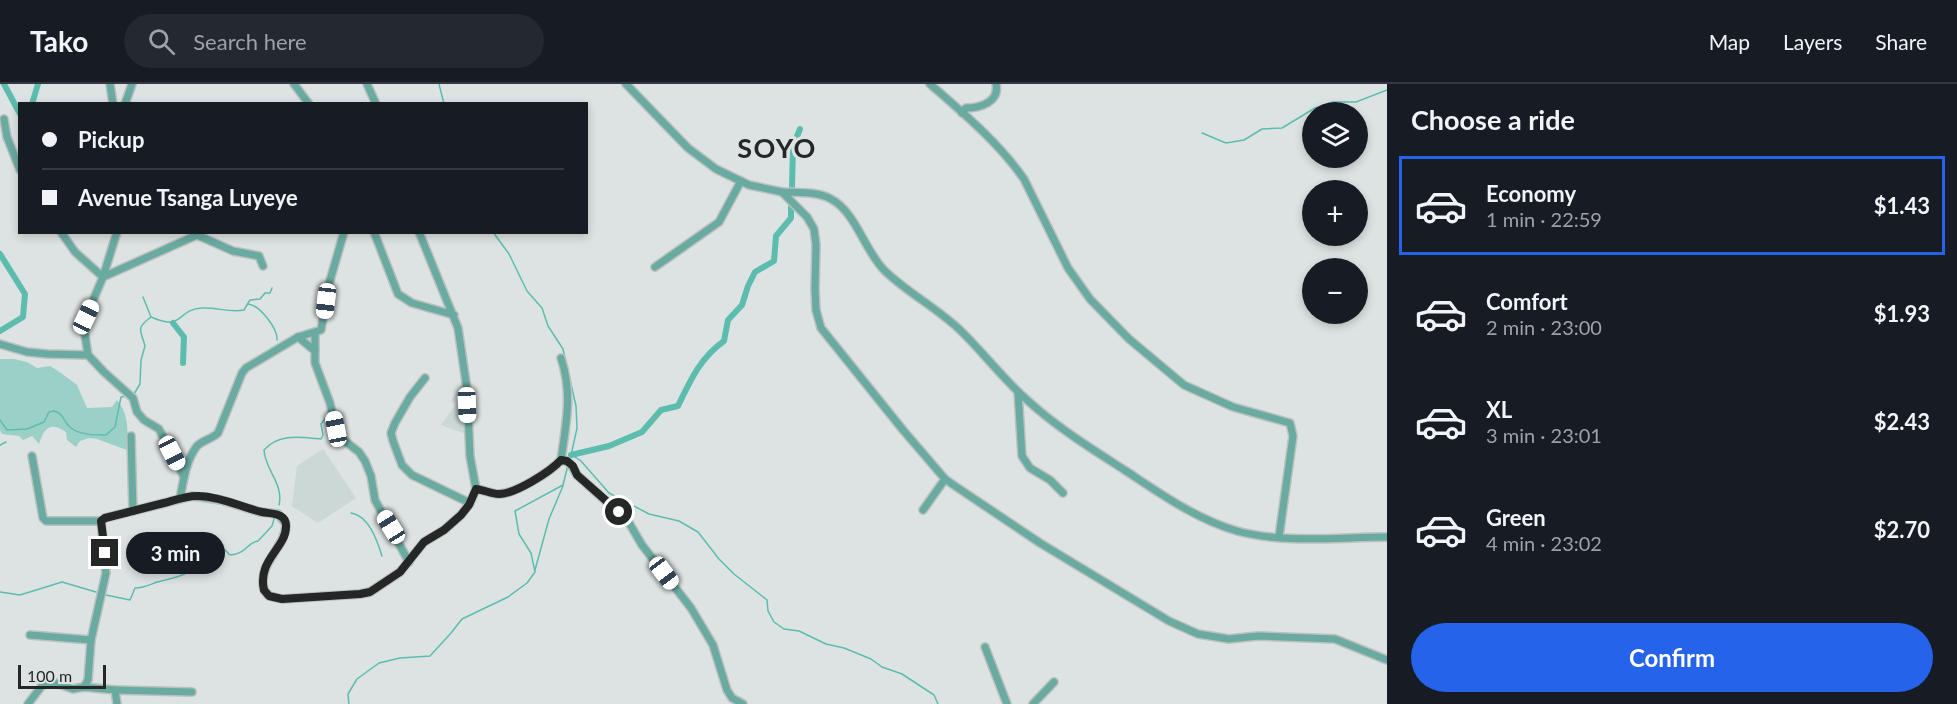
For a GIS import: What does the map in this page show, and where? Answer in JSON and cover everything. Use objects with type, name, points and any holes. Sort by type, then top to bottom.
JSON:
[{"type":"street","points":[[110,84],[114,102]]},
{"type":"street","points":[[126,102],[132,84]]},
{"type":"street","points":[[294,84],[308,102]]},
{"type":"street","points":[[367,84],[375,102]]},
{"type":"street","points":[[626,84],[688,148],[716,169],[749,185],[782,192],[812,193],[831,198],[843,207],[881,267],[899,284],[959,329],[1041,413],[1087,446],[1183,508],[1238,531],[1279,537],[1329,539],[1387,537]]},
{"type":"street","points":[[930,84],[1018,170],[1068,268],[1090,299],[1129,339],[1184,385],[1233,407],[1290,423],[1293,436],[1279,537]]},
{"type":"street","points":[[962,113],[966,108],[977,108],[992,100],[997,90],[996,84]]},
{"type":"street","points":[[4,119],[7,137],[18,165]]},
{"type":"street","points":[[655,267],[719,222],[741,181]]},
{"type":"street","points":[[782,192],[807,217],[814,230],[815,300],[821,328],[945,479],[1040,543],[1169,621],[1192,632],[1229,639],[1289,636],[1335,639],[1387,660]]},
{"type":"street","points":[[62,234],[75,252],[103,277]]},
{"type":"street","points":[[116,234],[103,277],[86,317],[84,327],[88,355],[133,398],[137,412],[144,420],[159,429],[184,477]]},
{"type":"street","points":[[180,499],[184,477],[198,445],[218,433],[246,368],[297,337],[321,330],[329,284],[343,234]]},
{"type":"street","points":[[376,234],[398,294],[412,303],[454,315]]},
{"type":"street","points":[[32,456],[44,520],[101,521],[192,496],[208,497],[260,512],[279,514],[283,518],[286,530],[263,575],[264,590],[269,596],[282,599],[360,594],[377,587],[400,572],[424,542],[454,522],[470,503],[476,489],[470,456],[462,343],[454,315],[420,234]]},
{"type":"street","points":[[103,277],[197,235],[233,251],[259,256],[262,266]]},
{"type":"street","points":[[315,333],[315,363],[330,403],[337,435],[340,440],[359,452],[365,461],[371,476],[375,500],[409,562]]},
{"type":"street","points":[[297,337],[315,351]]},
{"type":"street","points":[[0,344],[27,352],[88,355]]},
{"type":"street","points":[[561,358],[568,388],[567,462],[577,475],[628,521],[642,544],[710,637],[727,690],[732,698],[743,704]]},
{"type":"street","points":[[426,378],[410,397],[394,423],[391,433],[393,441],[402,465],[411,475],[470,503]]},
{"type":"street","points":[[1018,392],[1022,456],[1030,468],[1050,480],[1063,493]]},
{"type":"street","points":[[130,436],[133,512]]},
{"type":"street","points":[[476,489],[488,490],[498,495],[514,490],[567,462]]},
{"type":"street","points":[[923,510],[945,479]]},
{"type":"street","points":[[84,687],[88,680],[91,640],[106,573],[101,521]]},
{"type":"street","points":[[30,635],[91,640]]},
{"type":"street","points":[[985,646],[1007,704]]},
{"type":"street","points":[[28,704],[46,682],[73,689],[84,687],[192,692]]},
{"type":"street","points":[[1033,704],[1054,682]]},
{"type":"street","points":[[115,690],[117,704]]},
{"type":"shaded area","points":[[461,386],[467,389],[467,405],[462,407],[466,434],[441,425],[456,404],[451,401]]},
{"type":"shaded area","points":[[323,449],[356,498],[318,523],[292,506],[297,466]]},
{"type":"green space","points":[[0,359],[27,362],[37,368],[50,366],[77,385],[87,408],[112,407],[117,400],[126,417],[127,450],[89,438],[80,441],[76,447],[67,440],[66,432],[56,427],[46,430],[39,444],[32,436],[23,440],[19,436],[2,434],[0,430]]},
{"type":"waterway","points":[[4,84],[18,110]]},
{"type":"waterway","points":[[33,102],[38,84]]},
{"type":"waterway","points":[[439,84],[444,102]]},
{"type":"waterway","points":[[1202,133],[1226,143],[1244,140],[1262,129],[1282,128],[1315,108],[1333,102],[1356,102],[1387,90]]},
{"type":"waterway","points":[[792,187],[793,146],[800,129]]},
{"type":"waterway","points":[[571,455],[609,446],[642,432],[661,410],[678,406],[702,362],[724,341],[728,320],[742,305],[755,272],[774,261],[776,236],[791,218],[791,207]]},
{"type":"waterway","points":[[494,234],[509,254],[527,291],[542,308],[548,326],[563,349],[576,406],[577,428],[570,460]]},
{"type":"waterway","points":[[0,254],[25,294],[23,317],[0,331]]},
{"type":"waterway","points":[[151,317],[170,322],[194,309],[244,310],[250,300],[260,299],[265,293],[270,293],[272,288]]},
{"type":"waterway","points":[[134,394],[140,384],[141,360],[145,346],[140,330],[151,317],[143,297]]},
{"type":"waterway","points":[[248,304],[258,308],[267,318],[275,330],[277,340]]},
{"type":"waterway","points":[[173,323],[184,337],[183,363]]},
{"type":"waterway","points":[[0,420],[7,430],[27,429],[44,422],[49,412],[54,411],[60,414],[68,426],[79,432],[106,435],[115,427],[121,397],[127,396]]},
{"type":"waterway","points":[[279,505],[279,490],[267,464],[264,450],[276,441],[290,437],[321,439],[323,435],[321,424],[329,413]]},
{"type":"waterway","points":[[0,445],[6,442]]},
{"type":"waterway","points":[[572,455],[581,461],[609,493],[649,514],[679,521],[698,532],[734,574],[767,600],[768,611],[774,622],[784,629],[799,631],[826,644],[844,648],[902,674],[934,695],[938,704]]},
{"type":"waterway","points":[[349,704],[348,694],[357,679],[379,663],[400,658],[430,656],[462,619],[508,597],[527,583],[535,572],[531,553],[519,534],[515,511],[563,485],[568,465]]},
{"type":"waterway","points":[[535,570],[549,519],[563,486]]},
{"type":"waterway","points":[[351,513],[363,519],[367,524],[375,536],[382,556]]},
{"type":"waterway","points":[[106,595],[130,600],[135,588],[186,573],[196,566],[208,552],[225,550],[230,555],[236,554],[258,541],[272,526],[275,516]]},
{"type":"waterway","points":[[0,592],[20,595],[62,582],[96,592]]},
{"type":"district","name":"SOYO","points":[[777,149]]},
{"type":"route","points":[[105,553],[100,527],[101,521],[105,518],[192,496],[202,496],[260,512],[279,514],[283,518],[286,530],[263,575],[264,590],[269,596],[282,599],[360,594],[370,592],[400,572],[424,542],[444,530],[461,515],[469,505],[476,489],[488,490],[498,495],[514,490],[546,473],[561,460],[573,466],[577,475],[619,512]]}]
